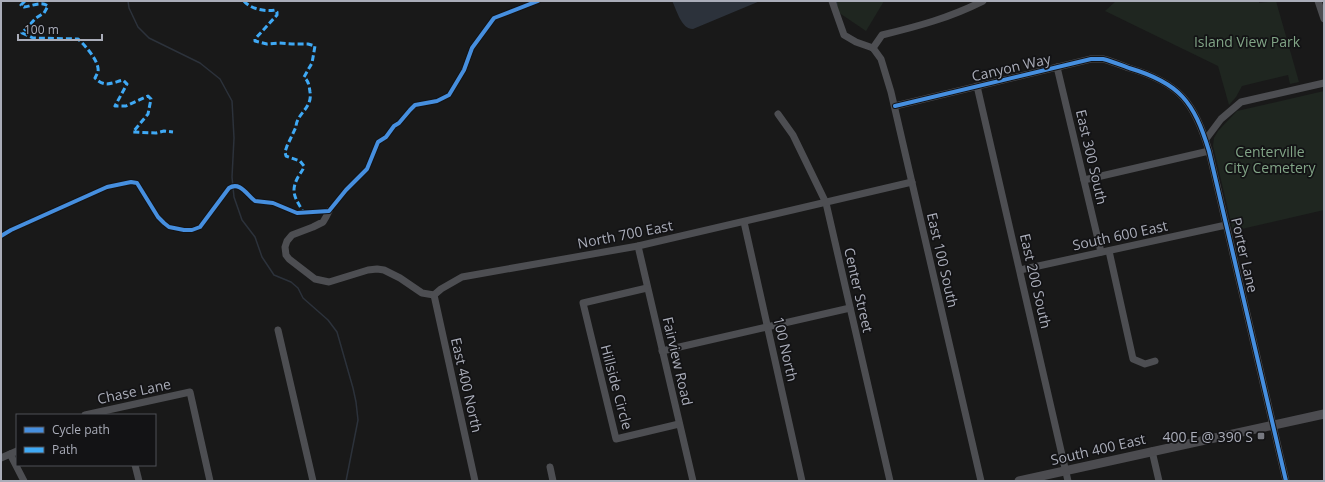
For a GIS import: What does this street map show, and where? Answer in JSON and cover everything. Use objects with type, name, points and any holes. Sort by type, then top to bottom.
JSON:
[{"type":"street","points":[[832,1],[844,35],[856,42],[874,48],[882,35],[936,22],[960,13],[983,1]]},
{"type":"street","points":[[1318,1],[1324,19]]},
{"type":"street","name":"East 100 South","points":[[874,48],[881,60],[894,106],[980,481]]},
{"type":"street","name":"Canyon Way","points":[[894,106],[1091,59],[1103,59],[1132,68]]},
{"type":"street","name":"East 300 South","points":[[1057,67],[1084,180],[1105,252],[1133,359],[1145,364],[1155,362]]},
{"type":"street","name":"Porter Lane","points":[[1132,68],[1162,80],[1177,91],[1191,106],[1206,139],[1286,481]]},
{"type":"street","points":[[1206,139],[1221,119],[1241,102],[1324,83]]},
{"type":"street","name":"East 200 South","points":[[977,86],[1068,481]]},
{"type":"street","name":"Center Street","points":[[778,114],[793,135],[826,203],[890,481]]},
{"type":"street","points":[[1084,180],[1210,152]]},
{"type":"street","name":"North 700 East","points":[[434,295],[441,289],[462,277],[638,246],[912,182]]},
{"type":"street","points":[[329,210],[322,222],[296,233],[289,238],[285,247],[286,255],[289,259],[312,277],[320,281],[329,282],[368,270],[377,269],[384,270],[400,278],[422,293],[434,295]]},
{"type":"street","name":"100 North","points":[[744,222],[802,481]]},
{"type":"street","name":"South 600 East","points":[[1020,270],[1226,225]]},
{"type":"street","name":"Fairview Road","points":[[638,246],[693,481]]},
{"type":"street","name":"Hillside Circle","points":[[648,288],[583,304],[616,439],[679,424]]},
{"type":"street","name":"East 400 North","points":[[434,295],[475,481]]},
{"type":"street","points":[[662,351],[850,308]]},
{"type":"street","points":[[278,330],[313,481]]},
{"type":"street","name":"Chase Lane","points":[[93,414],[123,410],[190,392],[210,481]]},
{"type":"street","name":"South 400 East","points":[[1020,481],[1324,414]]},
{"type":"street","points":[[1152,451],[1159,481]]},
{"type":"street","points":[[1,458],[13,453]]},
{"type":"street","points":[[18,466],[24,481]]},
{"type":"street","points":[[136,466],[139,481]]},
{"type":"street","points":[[550,467],[553,481]]},
{"type":"green space","points":[[830,1],[884,1],[866,31],[835,10]]},
{"type":"green space","name":"Island View Park","points":[[1116,1],[1259,1],[1259,3],[1276,1],[1299,82],[1290,84],[1288,75],[1242,86],[1236,97],[1229,105],[1218,66],[1105,11]]},
{"type":"green space","name":"Centerville City Cemetery","points":[[1324,91],[1324,210],[1233,231],[1213,146],[1214,138],[1218,131],[1237,111]]},
{"type":"shaded area","points":[[672,1],[760,1],[693,29],[682,23]]},
{"type":"waterway","points":[[128,1],[129,8],[138,27],[149,38],[200,63],[220,79],[232,101],[234,138],[232,177],[234,197],[242,220],[255,237],[262,257],[274,275],[291,282],[298,288],[303,298],[328,320],[337,332],[353,388],[358,420],[346,481]]},
{"type":"waterway","points":[[836,1],[837,5]]},
{"type":"marked path","points":[[25,1],[21,5],[24,7],[39,4],[48,6],[44,13],[36,18],[22,33],[33,38],[78,39],[88,49],[97,63],[98,72],[95,78],[105,84],[123,80],[127,84],[115,106],[126,106],[148,96],[151,99],[148,114],[133,132],[173,132]]},
{"type":"marked path","points":[[244,1],[254,8],[271,11],[275,10],[277,12],[277,15],[255,39],[255,41],[267,44],[308,44],[315,46],[312,63],[304,77],[309,85],[309,102],[297,122],[285,152],[286,156],[300,161],[304,166],[294,188],[295,196],[304,214]]},
{"type":"cycle path","points":[[1,236],[11,230],[107,187],[131,182],[137,183],[158,217],[164,223],[169,227],[184,230],[192,230],[200,227],[229,188],[233,186],[240,187],[255,201],[273,203],[297,213],[329,211],[346,190],[367,169],[378,142],[386,137],[394,126],[399,123],[415,105],[437,101],[449,95],[464,70],[472,48],[494,18],[538,1]]},
{"type":"cycle path","points":[[895,106],[1091,59],[1103,59],[1113,62],[1161,80],[1173,88],[1191,107],[1209,151],[1286,481]]},
{"type":"place","name":"400 E @ 390 S","points":[[1261,436]]}]
